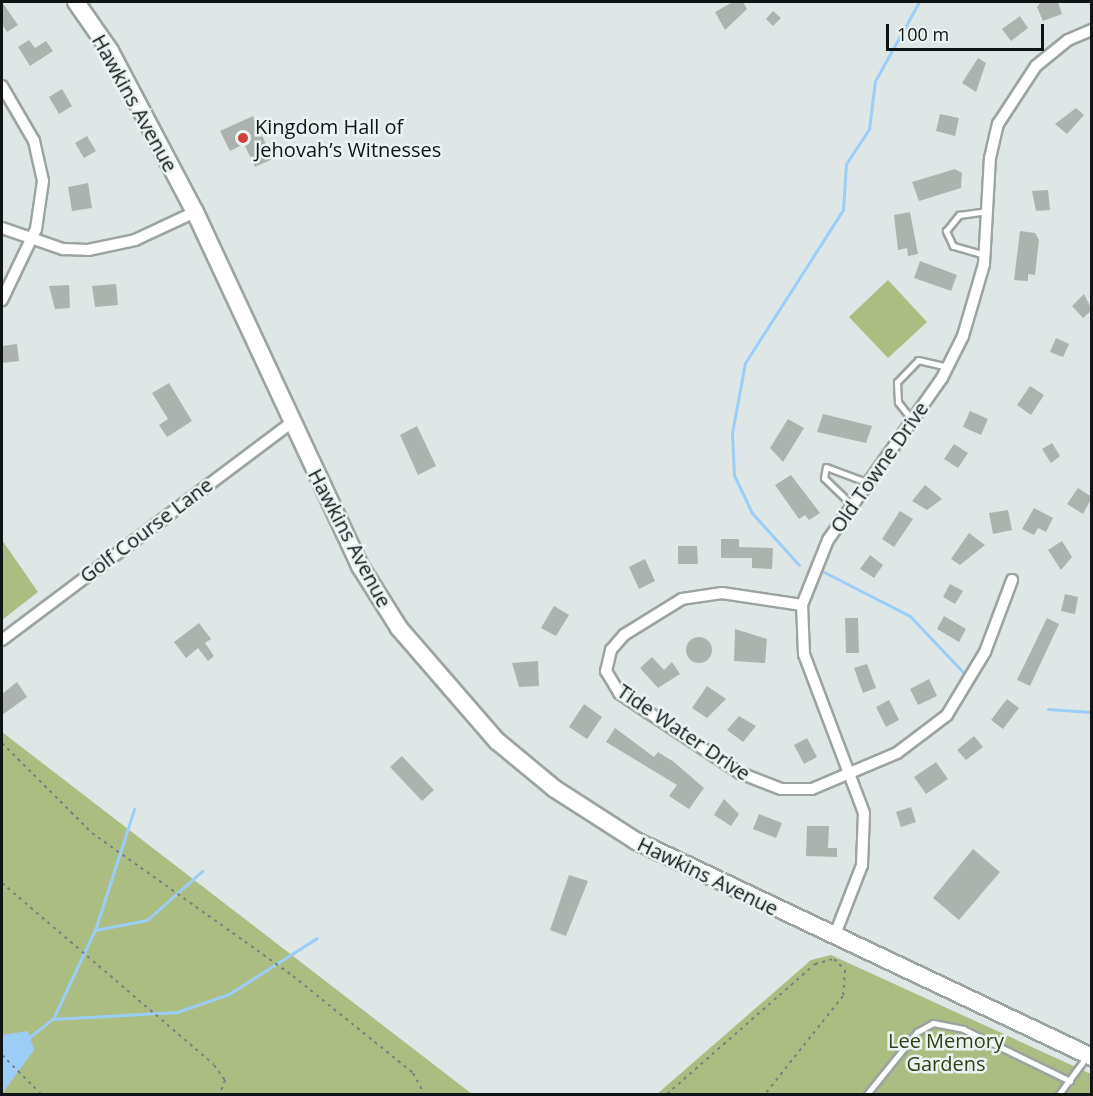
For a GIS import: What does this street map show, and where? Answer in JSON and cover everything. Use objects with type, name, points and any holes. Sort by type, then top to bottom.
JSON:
[{"type":"main road","name":"Hawkins Avenue","points":[[76,2],[110,51],[195,212],[360,566],[399,628],[497,741],[555,789],[636,841],[834,937],[1090,1056]]},
{"type":"street","name":"Old Towne Drive","points":[[834,937],[864,847],[864,813],[853,774],[804,654],[801,605],[828,540],[948,367],[976,297],[985,255],[998,123],[1036,66],[1068,40],[1092,30]]},
{"type":"street","points":[[2,86],[39,155],[42,200],[32,239],[2,300]]},
{"type":"street","points":[[2,228],[63,249],[88,250],[135,240],[195,212]]},
{"type":"street","name":"Golf Course Lane","points":[[2,640],[292,422]]},
{"type":"street","name":"Tide Water Drive","points":[[801,605],[722,593],[682,600],[624,635],[611,650],[606,670],[619,693],[766,785],[812,789],[853,774],[897,753],[947,715],[985,652],[1012,580]]},
{"type":"lane","points":[[985,255],[953,246],[946,231],[959,216],[988,211]]},
{"type":"lane","points":[[912,420],[898,402],[897,382],[918,360],[927,358],[948,367]]},
{"type":"lane","points":[[853,505],[824,478],[826,467],[868,483]]},
{"type":"lane","points":[[867,1095],[917,1032],[933,1023],[963,1029],[1071,1081]]},
{"type":"lane","points":[[1059,1095],[1090,1056]]},
{"type":"path","points":[[2,743],[92,833],[187,898],[282,968],[413,1073],[424,1095]]},
{"type":"path","points":[[2,883],[214,1065],[225,1080],[220,1095]]},
{"type":"path","points":[[667,1095],[815,964],[834,959],[845,970],[843,996],[765,1095]]},
{"type":"path","points":[[2,1055],[41,1095]]},
{"type":"green space","points":[[888,280],[927,322],[888,358],[849,317]]},
{"type":"green space","points":[[2,540],[38,592],[2,620]]},
{"type":"green space","points":[[2,732],[241,916],[472,1094],[2,1094]]},
{"type":"green space","name":"Lee Memory Gardens","points":[[831,955],[1091,1074],[1091,1094],[657,1094],[811,960]]},
{"type":"water","points":[[28,1031],[34,1050],[2,1094],[2,1035]]},
{"type":"building","points":[[2,2],[18,25],[7,32],[2,24]]},
{"type":"building","points":[[733,2],[743,2],[747,9],[725,30],[715,12]]},
{"type":"building","points":[[1041,2],[1058,2],[1062,14],[1043,21],[1037,7]]},
{"type":"building","points":[[773,11],[781,18],[773,26],[766,19]]},
{"type":"building","points":[[1020,16],[1028,28],[1011,41],[1002,29]]},
{"type":"building","points":[[29,40],[35,48],[46,41],[53,51],[30,66],[18,47]]},
{"type":"building","points":[[978,58],[986,63],[976,92],[962,83]]},
{"type":"building","points":[[62,89],[72,106],[59,114],[49,97]]},
{"type":"building","points":[[1076,108],[1084,115],[1067,134],[1055,124]]},
{"type":"building","points":[[940,114],[959,118],[955,136],[936,131]]},
{"type":"building","name":"Kingdom Hall of Jehovah’s Witnesses","points":[[253,116],[273,159],[255,167],[244,144],[230,151],[220,131]]},
{"type":"building","points":[[87,136],[96,151],[84,158],[75,143]]},
{"type":"building","points":[[955,169],[962,173],[961,188],[919,201],[912,182]]},
{"type":"building","points":[[88,183],[92,208],[72,211],[68,187]]},
{"type":"building","points":[[1048,190],[1050,210],[1036,211],[1032,191]]},
{"type":"building","points":[[910,212],[918,254],[908,256],[907,248],[898,250],[894,215]]},
{"type":"building","points":[[1020,231],[1035,233],[1039,240],[1035,275],[1028,274],[1028,281],[1014,280]]},
{"type":"building","points":[[920,261],[957,275],[951,291],[914,278]]},
{"type":"building","points":[[116,284],[118,305],[95,307],[92,286]]},
{"type":"building","points":[[69,285],[70,308],[55,309],[49,286]]},
{"type":"building","points":[[1084,294],[1092,310],[1083,318],[1072,306]]},
{"type":"building","points":[[1056,338],[1069,344],[1063,357],[1050,352]]},
{"type":"building","points":[[17,344],[19,361],[2,363],[2,346]]},
{"type":"building","points":[[169,383],[192,421],[167,437],[159,425],[168,419],[152,393]]},
{"type":"building","points":[[1030,386],[1044,395],[1031,415],[1017,405]]},
{"type":"building","points":[[970,411],[988,419],[981,435],[963,427]]},
{"type":"building","points":[[823,414],[872,426],[866,443],[817,432]]},
{"type":"building","points":[[788,419],[804,428],[783,462],[770,448]]},
{"type":"building","points":[[417,426],[436,466],[418,475],[400,435]]},
{"type":"building","points":[[1052,443],[1060,456],[1051,463],[1042,449]]},
{"type":"building","points":[[954,444],[968,453],[958,468],[944,459]]},
{"type":"building","points":[[791,475],[820,513],[809,520],[805,515],[799,519],[775,485]]},
{"type":"building","points":[[925,485],[942,499],[927,510],[912,501]]},
{"type":"building","points":[[1078,488],[1092,497],[1083,514],[1067,504]]},
{"type":"building","points":[[1034,508],[1053,518],[1046,532],[1038,528],[1034,535],[1022,529]]},
{"type":"building","points":[[1008,510],[1012,530],[993,534],[989,513]]},
{"type":"building","points":[[900,511],[913,519],[894,547],[882,539]]},
{"type":"building","points":[[969,533],[985,545],[960,565],[951,559]]},
{"type":"building","points":[[721,539],[739,539],[739,547],[773,548],[772,569],[752,568],[752,558],[721,558]]},
{"type":"building","points":[[1062,541],[1072,557],[1061,570],[1048,550]]},
{"type":"building","points":[[678,546],[697,546],[698,564],[678,564]]},
{"type":"building","points":[[870,555],[883,565],[874,578],[860,569]]},
{"type":"building","points":[[645,559],[655,581],[639,589],[629,567]]},
{"type":"building","points":[[950,584],[963,591],[955,604],[943,597]]},
{"type":"building","points":[[1065,594],[1078,597],[1075,614],[1061,611]]},
{"type":"building","points":[[554,606],[569,615],[556,636],[541,628]]},
{"type":"building","points":[[944,616],[966,629],[959,642],[937,629]]},
{"type":"building","points":[[845,618],[858,618],[859,653],[846,653]]},
{"type":"building","points":[[1047,618],[1059,624],[1030,686],[1017,680]]},
{"type":"building","points":[[199,623],[211,639],[205,643],[214,656],[208,661],[198,648],[186,658],[174,642]]},
{"type":"building","points":[[735,629],[767,639],[765,663],[734,661]]},
{"type":"building","points":[[699,637],[708,641],[712,650],[708,659],[699,663],[690,659],[686,650],[690,641]]},
{"type":"building","points":[[652,657],[664,670],[672,662],[680,674],[658,688],[640,668]]},
{"type":"building","points":[[538,661],[539,686],[519,687],[512,663]]},
{"type":"building","points":[[867,664],[876,688],[863,693],[854,668]]},
{"type":"building","points":[[929,679],[937,696],[918,705],[910,689]]},
{"type":"building","points":[[17,682],[27,697],[2,715],[2,694]]},
{"type":"building","points":[[707,686],[726,699],[707,718],[692,708]]},
{"type":"building","points":[[1007,699],[1019,708],[1003,729],[991,720]]},
{"type":"building","points":[[889,700],[899,720],[886,727],[876,707]]},
{"type":"building","points":[[584,704],[602,717],[587,739],[569,727]]},
{"type":"building","points":[[739,716],[756,726],[743,742],[727,730]]},
{"type":"building","points":[[615,728],[654,757],[658,752],[674,762],[704,788],[689,809],[669,796],[677,785],[606,742]]},
{"type":"building","points":[[974,736],[983,747],[966,760],[957,750]]},
{"type":"building","points":[[807,738],[817,757],[804,764],[794,745]]},
{"type":"building","points":[[402,756],[434,790],[422,801],[390,767]]},
{"type":"building","points":[[936,762],[948,779],[926,794],[914,777]]},
{"type":"building","points":[[724,799],[739,814],[731,826],[714,815]]},
{"type":"building","points":[[911,807],[916,822],[901,827],[896,812]]},
{"type":"building","points":[[759,814],[782,823],[776,838],[753,829]]},
{"type":"building","points":[[807,826],[829,826],[828,848],[837,848],[837,857],[806,856]]},
{"type":"building","points":[[973,849],[1000,872],[959,920],[933,898]]},
{"type":"building","points":[[569,875],[588,881],[566,936],[550,930]]},
{"type":"waterway","points":[[799,565],[752,513],[734,475],[732,433],[745,363],[843,210],[846,164],[869,129],[875,81],[919,2]]},
{"type":"waterway","points":[[824,572],[910,616],[963,672]]},
{"type":"waterway","points":[[1048,709],[1092,712]]},
{"type":"waterway","points":[[53,1019],[96,927],[134,809]]},
{"type":"waterway","points":[[95,930],[147,920],[202,871]]},
{"type":"waterway","points":[[27,1039],[53,1019],[177,1012],[229,994],[317,938]]},
{"type":"place","name":"Kingdom Hall of Jehovah’s Witnesses","points":[[243,138]]}]
